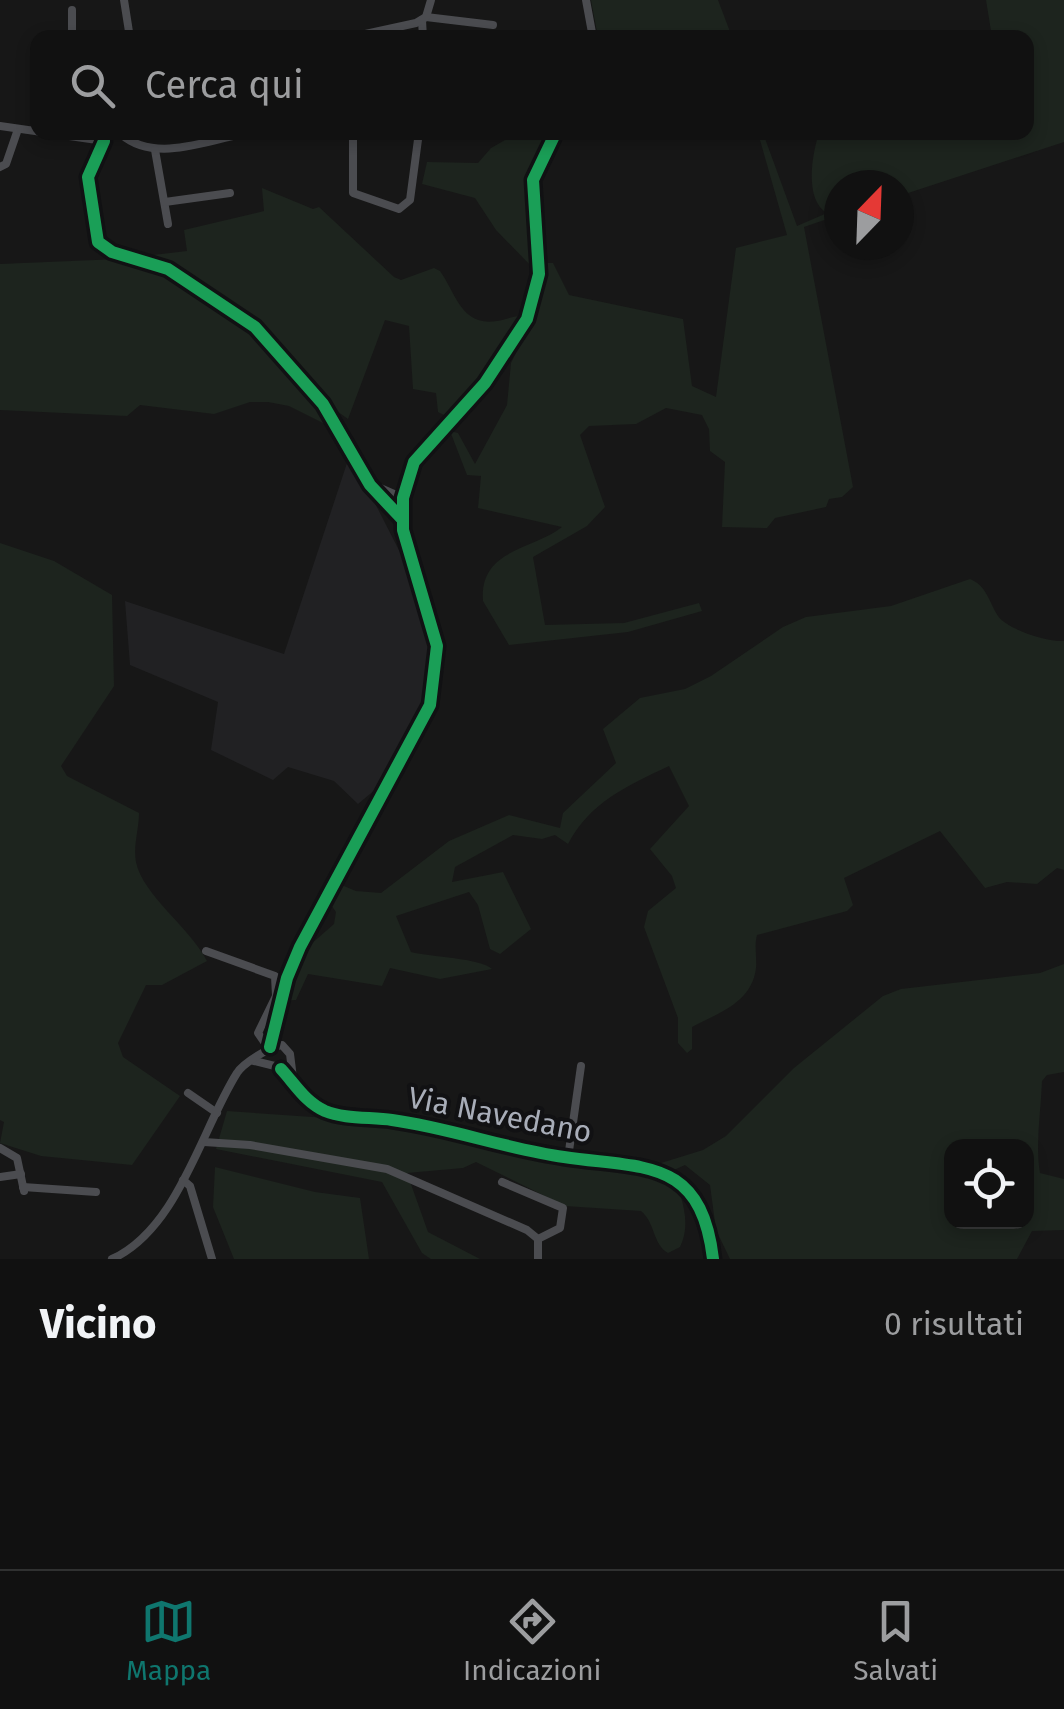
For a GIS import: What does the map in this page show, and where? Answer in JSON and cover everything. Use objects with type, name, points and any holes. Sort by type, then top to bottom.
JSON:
[{"type":"street","points":[[124,0],[129,30]]},
{"type":"street","points":[[424,30],[431,0]]},
{"type":"street","points":[[586,0],[592,30]]},
{"type":"street","points":[[72,10],[72,30]]},
{"type":"street","points":[[379,30],[424,19],[493,25]]},
{"type":"street","points":[[0,126],[30,132]]},
{"type":"street","points":[[0,167],[6,164],[16,132]]},
{"type":"street","points":[[100,140],[104,141],[88,177],[98,242],[112,252],[168,269],[255,327],[323,404],[368,482],[402,518]]},
{"type":"street","points":[[136,140],[155,150],[207,140]]},
{"type":"street","points":[[353,140],[353,193],[395,209],[404,208],[410,200],[418,140]]},
{"type":"street","points":[[268,1064],[287,978],[300,947],[430,705],[437,646],[402,518],[403,498],[409,476],[424,450],[501,363],[527,320],[537,290],[533,180],[552,140]]},
{"type":"street","points":[[155,150],[168,224]]},
{"type":"street","points":[[164,202],[230,193]]},
{"type":"street","points":[[386,490],[409,476]]},
{"type":"street","points":[[368,482],[403,498]]},
{"type":"street","points":[[386,502],[403,498]]},
{"type":"street","points":[[206,951],[275,976],[276,996],[258,1033],[269,1050]]},
{"type":"street","points":[[254,1062],[285,1066],[290,1054],[282,1046],[279,1024]]},
{"type":"street","points":[[112,1259],[124,1257],[141,1239],[184,1180],[238,1071],[282,1046]]},
{"type":"street","name":"Via Navedano","points":[[285,1066],[307,1100],[328,1112],[394,1120],[568,1158],[638,1163],[669,1174],[700,1210],[714,1259]]},
{"type":"street","points":[[568,1158],[581,1066]]},
{"type":"street","points":[[188,1093],[217,1112]]},
{"type":"street","points":[[204,1142],[250,1145],[388,1168],[538,1239]]},
{"type":"street","points":[[0,1148],[14,1153],[23,1190],[96,1192]]},
{"type":"street","points":[[0,1177],[20,1174]]},
{"type":"street","points":[[184,1180],[190,1186],[212,1259]]},
{"type":"street","points":[[502,1182],[563,1208],[560,1228],[538,1239]]},
{"type":"street","points":[[538,1239],[538,1259]]},
{"type":"shaded area","points":[[591,0],[718,0],[729,30],[597,30]]},
{"type":"shaded area","points":[[986,0],[1064,0],[1064,142],[914,191],[914,170],[824,170],[824,210],[820,207],[813,188],[812,164],[817,140],[1034,140],[1034,30],[991,30]]},
{"type":"shaded area","points":[[505,140],[546,140],[533,164],[527,197],[532,267],[496,230],[475,198],[422,184],[427,162],[478,163]]},
{"type":"shaded area","points":[[760,140],[766,140],[797,226],[824,214],[824,220],[804,227],[853,487],[842,497],[829,499],[826,507],[775,518],[767,528],[722,527],[725,462],[710,451],[709,429],[702,415],[666,408],[636,424],[589,426],[580,435],[605,507],[587,526],[533,557],[545,625],[624,623],[699,603],[702,611],[628,632],[509,645],[483,601],[484,584],[499,561],[562,527],[478,508],[481,476],[467,475],[450,431],[458,433],[475,464],[507,405],[511,363],[539,305],[545,263],[553,263],[569,295],[683,319],[692,386],[716,397],[736,248],[787,235]]},
{"type":"shaded area","points":[[262,188],[313,209],[319,207],[394,277],[401,280],[434,268],[440,271],[461,306],[475,319],[497,321],[521,316],[493,367],[444,415],[438,412],[436,393],[413,389],[409,326],[385,320],[348,419],[334,409],[323,423],[289,406],[268,402],[250,402],[214,414],[140,405],[127,416],[0,410],[0,264],[119,259],[187,251],[184,230],[264,211]]},
{"type":"shaded area","points":[[347,463],[357,468],[407,566],[431,639],[430,693],[389,778],[358,804],[334,781],[288,767],[273,780],[211,750],[218,702],[130,665],[125,601],[284,654]]},
{"type":"shaded area","points":[[0,543],[54,561],[112,595],[114,686],[61,766],[67,776],[139,813],[135,856],[140,874],[207,961],[162,985],[146,985],[118,1043],[123,1057],[180,1096],[132,1165],[41,1156],[0,1143],[4,1122],[0,1120]]},
{"type":"shaded area","points":[[970,579],[980,586],[998,616],[1010,626],[1064,641],[1064,870],[1057,868],[1037,884],[1007,882],[985,888],[940,831],[844,878],[853,905],[847,911],[757,935],[756,968],[748,990],[723,1011],[692,1027],[692,1049],[687,1053],[678,1043],[678,1018],[644,927],[648,911],[676,888],[672,876],[650,849],[689,806],[669,766],[624,788],[599,806],[568,844],[555,835],[542,839],[513,835],[455,867],[452,882],[503,872],[531,929],[500,954],[490,949],[478,905],[469,892],[396,916],[411,952],[466,960],[492,969],[440,979],[390,968],[382,986],[308,974],[296,1000],[280,1001],[302,952],[334,924],[336,912],[329,902],[339,884],[356,891],[381,893],[449,841],[509,815],[560,828],[563,813],[616,763],[603,729],[640,698],[685,689],[783,627],[806,617],[891,606]]},
{"type":"shaded area","points":[[1064,964],[1064,1072],[1047,1075],[1042,1081],[1038,1150],[1040,1173],[1064,1179],[1064,1230],[1032,1231],[1017,1259],[730,1259],[716,1230],[710,1185],[685,1165],[674,1170],[684,1208],[684,1237],[680,1247],[668,1253],[659,1245],[641,1211],[565,1206],[476,1162],[463,1168],[407,1173],[428,1232],[480,1259],[431,1259],[422,1253],[382,1182],[216,1149],[227,1111],[371,1121],[530,1159],[661,1163],[703,1150],[726,1136],[794,1068],[883,996],[901,989],[1040,973]]},
{"type":"shaded area","points":[[215,1167],[315,1192],[360,1198],[369,1259],[234,1259],[213,1207]]},
{"type":"cycle path","points":[[270,1047],[287,978],[300,947],[430,705],[437,646],[403,530],[403,498],[414,462],[485,383],[527,319],[539,274],[533,180],[552,140]]},
{"type":"cycle path","points":[[104,141],[88,177],[98,242],[112,252],[168,269],[255,327],[323,404],[370,485],[401,518]]},
{"type":"cycle path","points":[[281,1069],[312,1103],[332,1114],[414,1124],[542,1153],[664,1174],[682,1185],[696,1202],[713,1259]]}]
